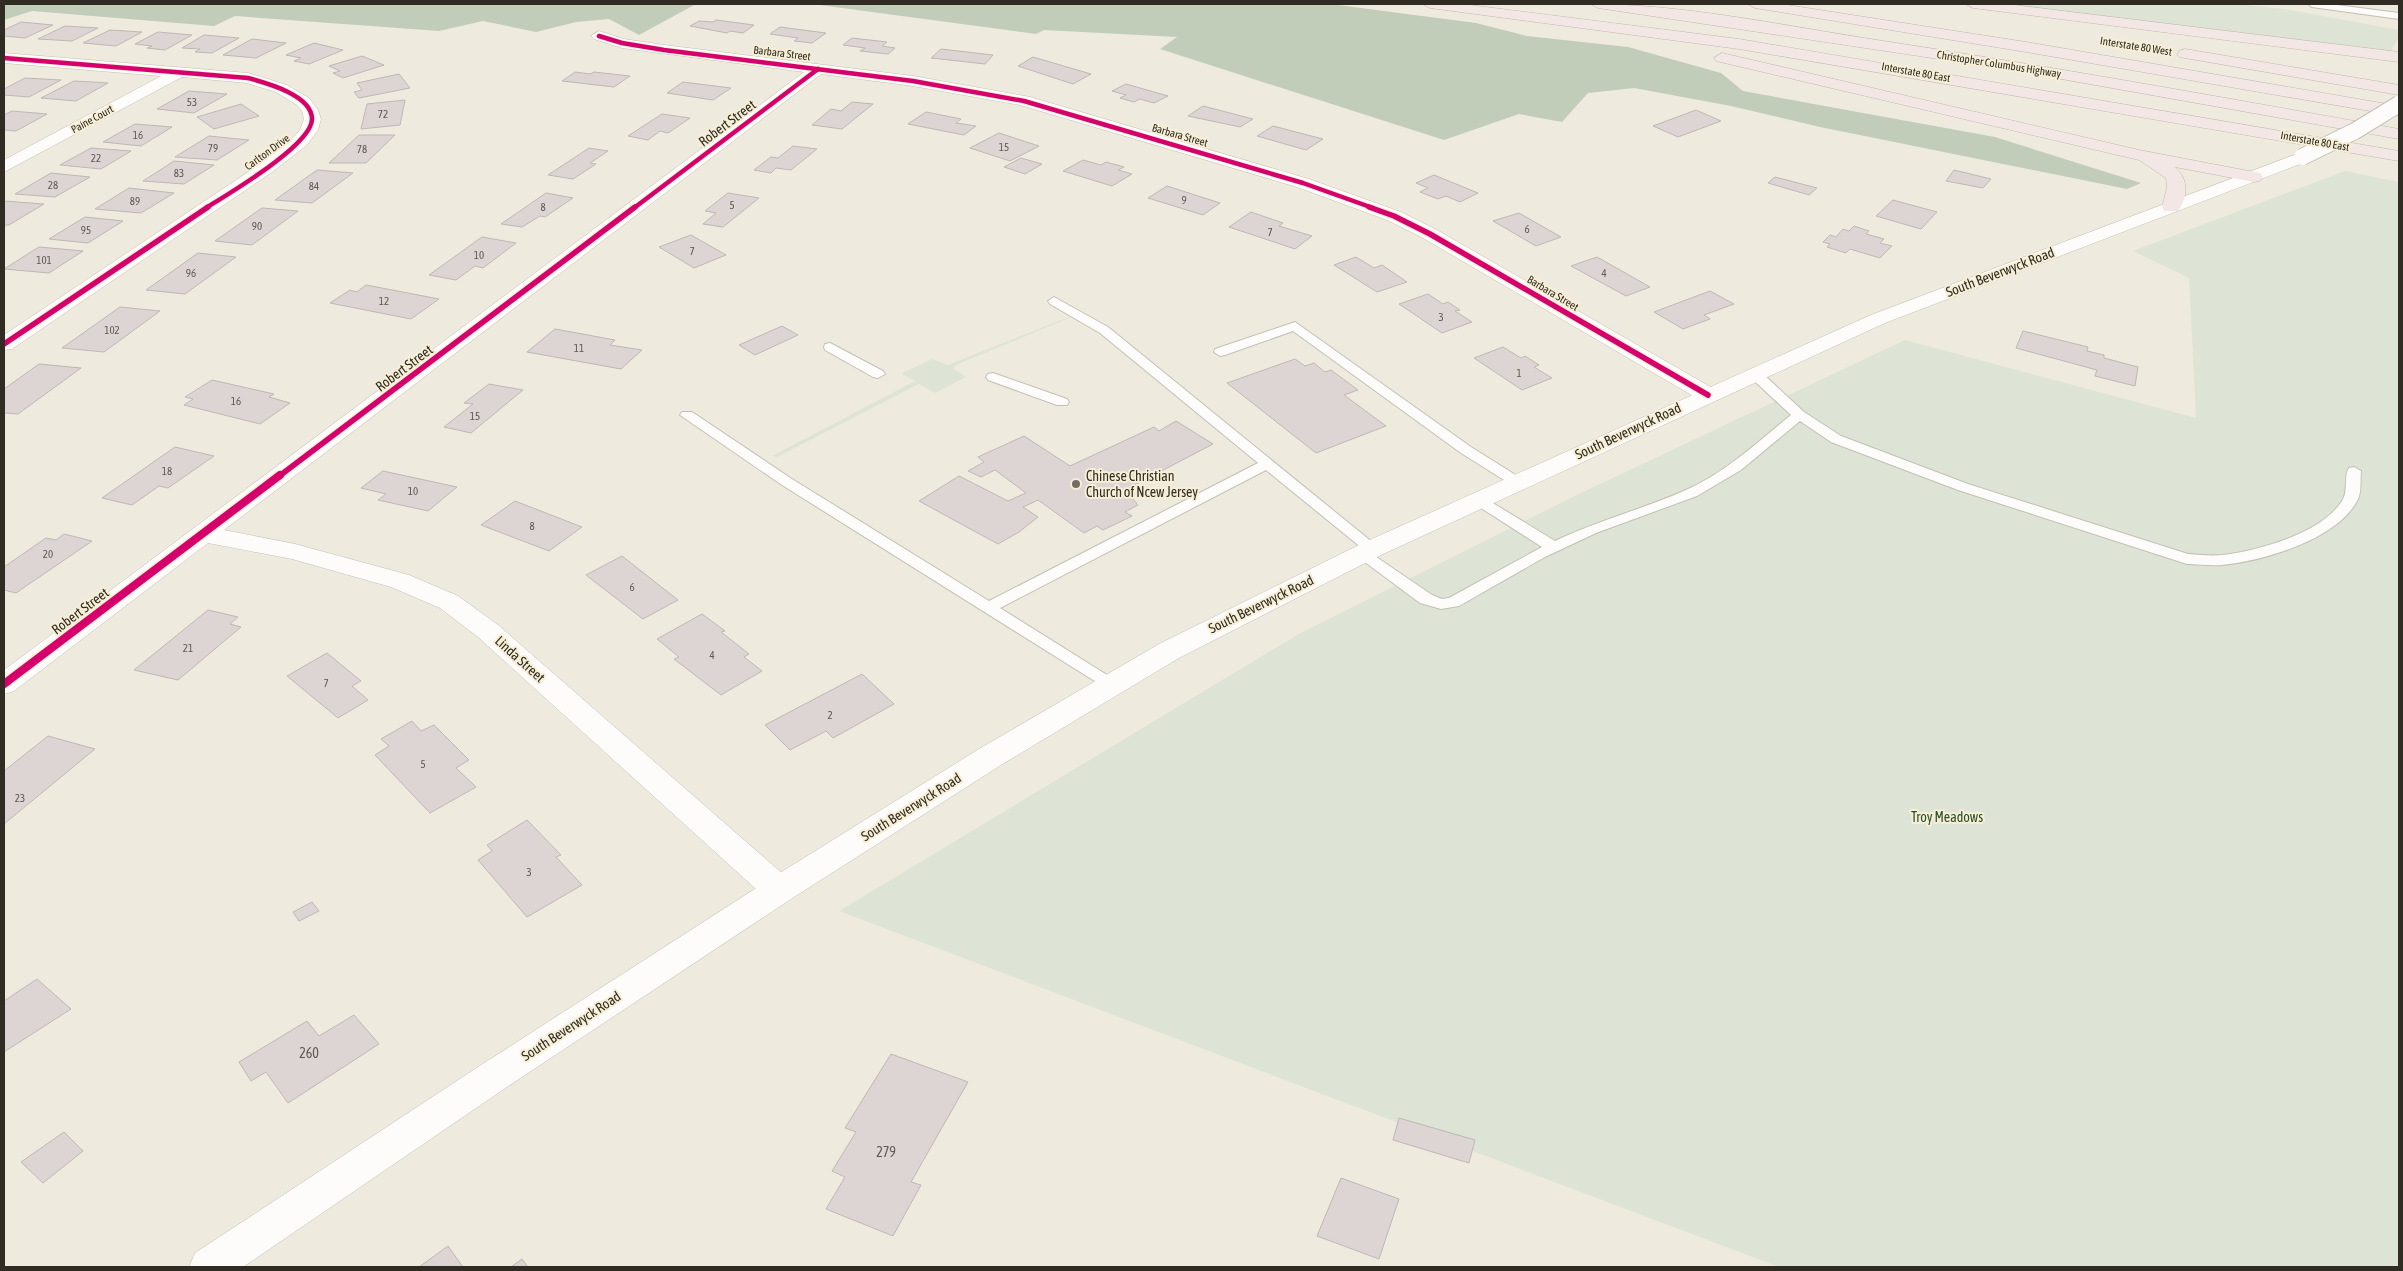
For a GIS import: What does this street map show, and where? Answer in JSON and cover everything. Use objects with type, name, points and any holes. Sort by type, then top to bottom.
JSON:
[{"type":"highway","name":"Interstate 80 East","points":[[1430,4],[1862,63],[2399,156]]},
{"type":"highway","name":"Christopher Columbus Highway","points":[[1598,4],[1778,28],[2036,69],[2399,134]]},
{"type":"highway","name":"Christopher Columbus Highway","points":[[1755,4],[2399,111]]},
{"type":"highway","points":[[1842,4],[1984,25]]},
{"type":"highway","points":[[1973,4],[2399,57]]},
{"type":"highway","points":[[1495,12],[1651,42],[2139,154],[2254,177]]},
{"type":"highway","points":[[2170,52],[2399,90]]},
{"type":"highway","points":[[2139,154],[2176,178],[2179,184],[2172,207]]},
{"type":"street","name":"Barbara Street","points":[[599,36],[630,45],[947,86],[1024,100],[1355,201],[1394,216],[1430,234],[1708,395]]},
{"type":"street","name":"Carlton Drive","points":[[4,58],[226,75],[269,84],[296,96],[311,109],[314,119],[309,131],[298,143],[266,168],[4,344]]},
{"type":"street","name":"Robert Street","points":[[4,684],[818,69]]},
{"type":"street","name":"Paine Court","points":[[4,167],[180,72]]},
{"type":"street","name":"South Beverwyck Road","points":[[209,1267],[492,1078],[779,890],[1110,684],[1227,620],[1517,482],[1895,312],[2254,177],[2354,132],[2399,104]]},
{"type":"street","name":"Linda Street","points":[[204,534],[296,552],[400,581],[449,602],[488,631],[779,890]]},
{"type":"lane","points":[[2312,4],[2399,16]]},
{"type":"lane","points":[[1054,301],[1104,330],[1266,464],[1368,552],[1426,599],[1441,604],[1454,602],[1553,547],[1591,530],[1692,493],[1736,467],[1799,415]]},
{"type":"lane","points":[[1220,352],[1295,326],[1466,450],[1517,482]]},
{"type":"lane","points":[[830,347],[878,374]]},
{"type":"lane","points":[[1755,374],[1799,415],[1836,439],[1963,487],[2187,559],[2222,560],[2271,550],[2314,531],[2336,518],[2351,500],[2354,471]]},
{"type":"lane","points":[[993,378],[1062,402]]},
{"type":"lane","points":[[686,415],[795,487],[1110,684]]},
{"type":"lane","points":[[988,608],[1266,464]]},
{"type":"lane","points":[[1478,500],[1553,547]]},
{"type":"green space","points":[[4,4],[696,4],[639,35],[609,19],[576,22],[536,32],[483,21],[439,31],[235,16],[214,26],[32,11],[4,20]]},
{"type":"green space","points":[[812,4],[1330,4],[1476,23],[1527,36],[1628,47],[1721,73],[1743,91],[1995,137],[2141,183],[2127,189],[1820,127],[1731,106],[1634,88],[1588,93],[1562,122],[1519,114],[1444,140],[1160,49],[1177,37],[1044,30],[1036,34]]},
{"type":"green space","points":[[2001,4],[2236,4],[2285,9],[2399,30],[2399,38],[2390,52]]},
{"type":"green space","name":"Troy Meadows","points":[[2345,171],[2399,182],[2399,1267],[1779,1267],[839,911],[1297,635],[1581,493],[1905,340],[2196,418],[2189,278],[2133,251]]},
{"type":"green space","points":[[1069,318],[958,364],[953,368],[966,377],[935,393],[919,384],[777,457],[772,456],[915,381],[902,374],[904,372],[932,359],[948,365]]},
{"type":"building","points":[[716,20],[754,25],[743,33],[730,31],[727,33],[690,26],[699,21],[713,22]]},
{"type":"building","points":[[21,22],[53,25],[25,38],[4,36],[4,30]]},
{"type":"building","points":[[65,26],[98,28],[72,41],[38,39]]},
{"type":"building","points":[[780,27],[826,33],[812,43],[794,41],[798,38],[770,34]]},
{"type":"building","points":[[110,30],[142,32],[116,46],[83,43]]},
{"type":"building","points":[[158,32],[192,35],[165,50],[147,48],[152,46],[135,44]]},
{"type":"building","points":[[204,35],[239,38],[212,53],[195,52],[200,49],[182,48]]},
{"type":"building","points":[[852,38],[887,42],[882,46],[895,48],[888,54],[860,51],[865,48],[843,45]]},
{"type":"building","points":[[252,39],[286,43],[256,58],[223,55]]},
{"type":"building","points":[[314,43],[343,50],[309,64],[294,61],[301,58],[286,55]]},
{"type":"building","points":[[941,49],[993,55],[985,64],[931,58]]},
{"type":"building","points":[[362,56],[384,65],[343,78],[333,73],[340,71],[329,66]]},
{"type":"building","points":[[1033,57],[1091,74],[1073,84],[1018,66]]},
{"type":"building","points":[[575,72],[630,76],[614,87],[562,81]]},
{"type":"building","points":[[399,74],[410,88],[359,98],[354,92],[362,90],[357,83]]},
{"type":"building","points":[[25,78],[61,80],[29,97],[4,95],[4,89]]},
{"type":"building","points":[[74,81],[108,83],[76,101],[41,98]]},
{"type":"building","points":[[683,82],[731,88],[713,100],[667,93]]},
{"type":"building","points":[[1126,84],[1168,96],[1154,103],[1140,99],[1134,102],[1120,98],[1126,95],[1112,91]]},
{"type":"building","points":[[189,91],[227,94],[194,113],[157,109]]},
{"type":"building","points":[[405,100],[400,125],[361,129],[367,104]]},
{"type":"building","points":[[852,102],[873,104],[842,129],[812,125],[831,109],[841,111]]},
{"type":"building","points":[[241,104],[259,116],[214,129],[197,117]]},
{"type":"building","points":[[1203,106],[1253,119],[1240,127],[1188,116]]},
{"type":"building","points":[[1696,110],[1721,121],[1678,137],[1653,126]]},
{"type":"building","points":[[12,111],[47,114],[16,131],[4,130],[4,115]]},
{"type":"building","points":[[926,112],[961,119],[956,123],[976,126],[964,135],[908,124]]},
{"type":"building","points":[[662,114],[690,118],[668,133],[660,131],[648,140],[628,136]]},
{"type":"building","points":[[135,124],[172,127],[141,146],[103,142]]},
{"type":"building","points":[[1273,126],[1323,139],[1306,150],[1257,136]]},
{"type":"building","points":[[999,133],[1039,146],[1010,161],[970,148]]},
{"type":"building","points":[[359,135],[395,135],[366,163],[329,163]]},
{"type":"building","points":[[209,136],[249,140],[217,160],[175,157]]},
{"type":"building","points":[[793,146],[817,149],[791,170],[776,168],[771,173],[754,170],[771,157],[778,158]]},
{"type":"building","points":[[91,148],[131,151],[101,169],[60,165]]},
{"type":"building","points":[[589,148],[608,151],[590,163],[596,164],[573,179],[548,175]]},
{"type":"building","points":[[1021,158],[1042,164],[1025,174],[1004,167]]},
{"type":"building","points":[[1083,160],[1101,165],[1106,162],[1124,167],[1118,170],[1132,174],[1112,186],[1063,171]]},
{"type":"building","points":[[174,161],[214,165],[184,184],[143,181]]},
{"type":"building","points":[[317,170],[353,173],[312,203],[275,200]]},
{"type":"building","points":[[1954,170],[1991,179],[1983,188],[1946,181]]},
{"type":"building","points":[[51,173],[90,177],[55,197],[15,194]]},
{"type":"building","points":[[1434,175],[1478,193],[1460,202],[1446,196],[1438,199],[1420,192],[1428,188],[1416,183]]},
{"type":"building","points":[[1775,177],[1817,188],[1809,195],[1768,183]]},
{"type":"building","points":[[1167,186],[1220,203],[1203,215],[1148,198]]},
{"type":"building","points":[[129,188],[174,193],[141,213],[95,209]]},
{"type":"building","points":[[546,193],[573,198],[545,217],[540,216],[522,227],[501,224]]},
{"type":"building","points":[[728,193],[759,198],[723,227],[703,224],[716,213],[705,211]]},
{"type":"building","points":[[1893,200],[1937,212],[1921,229],[1876,216]]},
{"type":"building","points":[[4,201],[44,204],[9,225],[4,225]]},
{"type":"building","points":[[262,208],[298,211],[252,245],[215,241]]},
{"type":"building","points":[[1251,212],[1283,223],[1279,226],[1312,236],[1295,249],[1229,227]]},
{"type":"building","points":[[1519,213],[1561,237],[1536,246],[1493,221]]},
{"type":"building","points":[[85,217],[123,221],[88,243],[49,239]]},
{"type":"building","points":[[1854,226],[1869,231],[1866,234],[1884,239],[1880,243],[1892,246],[1880,258],[1850,249],[1846,253],[1827,247],[1830,244],[1823,242],[1830,235],[1836,237],[1843,229],[1849,231]]},
{"type":"building","points":[[691,235],[726,255],[694,268],[659,247]]},
{"type":"building","points":[[482,237],[516,243],[483,268],[475,266],[456,280],[429,275]]},
{"type":"building","points":[[39,247],[83,251],[49,273],[4,269]]},
{"type":"building","points":[[198,253],[236,257],[185,294],[146,290]]},
{"type":"building","points":[[1356,257],[1374,268],[1382,265],[1407,282],[1377,292],[1334,265]]},
{"type":"building","points":[[1597,257],[1650,287],[1626,296],[1571,266]]},
{"type":"building","points":[[366,285],[439,299],[411,319],[330,303],[350,290],[357,292]]},
{"type":"building","points":[[1710,291],[1734,304],[1704,315],[1710,319],[1683,329],[1654,312]]},
{"type":"building","points":[[1428,294],[1443,304],[1448,302],[1460,310],[1455,311],[1472,322],[1442,333],[1399,304]]},
{"type":"building","points":[[120,307],[160,311],[104,352],[62,348]]},
{"type":"building","points":[[782,326],[798,335],[755,355],[739,345]]},
{"type":"building","points":[[555,329],[615,340],[610,345],[642,350],[621,369],[527,352]]},
{"type":"building","points":[[2023,331],[2088,347],[2087,351],[2104,355],[2104,358],[2138,367],[2135,386],[2095,376],[2097,370],[2016,348]]},
{"type":"building","points":[[1503,347],[1521,358],[1525,356],[1539,365],[1534,367],[1552,378],[1522,390],[1474,358]]},
{"type":"building","points":[[1295,359],[1305,366],[1314,363],[1325,372],[1331,370],[1358,390],[1344,395],[1386,426],[1316,453],[1227,383]]},
{"type":"building","points":[[39,364],[81,368],[18,414],[4,413],[4,389]]},
{"type":"building","points":[[212,380],[274,394],[269,397],[290,403],[260,424],[184,405],[193,399],[185,397]]},
{"type":"building","points":[[489,384],[523,390],[471,433],[444,427],[473,404],[464,403]]},
{"type":"building","name":"Chinese Christian Church of Ncew Jersey","points":[[1176,421],[1213,444],[1125,490],[1138,505],[1125,512],[1132,516],[1103,530],[1097,526],[1084,533],[1038,500],[1023,507],[1038,517],[1019,532],[998,544],[919,501],[959,476],[1008,501],[1026,493],[995,470],[981,477],[968,471],[984,462],[978,457],[1024,436],[1070,466],[1154,427],[1159,431]]},
{"type":"building","points":[[175,447],[214,456],[168,488],[159,486],[132,505],[102,498]]},
{"type":"building","points":[[383,471],[457,487],[428,511],[378,500],[386,494],[361,488]]},
{"type":"building","points":[[515,501],[582,527],[549,551],[481,525]]},
{"type":"building","points":[[64,534],[92,541],[16,593],[4,590],[4,567],[46,538],[56,540]]},
{"type":"building","points":[[622,556],[678,600],[643,619],[586,575]]},
{"type":"building","points":[[208,610],[238,617],[230,624],[241,627],[178,680],[134,670]]},
{"type":"building","points":[[702,614],[725,631],[721,632],[749,654],[744,657],[762,671],[721,695],[674,659],[679,657],[657,639]]},
{"type":"building","points":[[327,653],[361,681],[352,686],[368,700],[338,718],[287,676]]},
{"type":"building","points":[[862,674],[894,704],[833,738],[826,731],[790,750],[765,725]]},
{"type":"building","points":[[412,721],[421,731],[434,725],[469,760],[456,768],[476,787],[430,813],[375,755],[389,746],[381,739]]},
{"type":"building","points":[[48,736],[95,749],[4,824],[4,771]]},
{"type":"building","points":[[527,820],[561,855],[556,857],[582,885],[527,917],[478,860],[492,851],[487,845]]},
{"type":"building","points":[[312,902],[319,911],[299,921],[293,912]]},
{"type":"building","points":[[37,979],[71,1009],[4,1052],[4,1001]]},
{"type":"building","points":[[354,1015],[379,1044],[288,1103],[266,1072],[251,1081],[239,1062],[307,1021],[319,1036]]},
{"type":"building","points":[[891,1054],[968,1082],[911,1182],[921,1185],[893,1236],[826,1209],[845,1177],[832,1171],[856,1132],[845,1128]]},
{"type":"building","points":[[1399,1118],[1475,1140],[1469,1163],[1393,1140]]},
{"type":"building","points":[[64,1132],[83,1151],[43,1183],[21,1162]]},
{"type":"building","points":[[1341,1178],[1399,1199],[1379,1259],[1317,1236]]},
{"type":"building","points":[[448,1246],[463,1267],[419,1267]]},
{"type":"building","points":[[522,1259],[528,1267],[511,1267]]},
{"type":"cycle path","points":[[599,36],[622,43],[664,50],[913,81],[988,93],[1024,101],[1303,183],[1394,216],[1430,234],[1708,395]]},
{"type":"cycle path","points":[[4,58],[248,78],[269,84],[293,95],[310,110],[312,119],[305,136],[266,168],[4,344]]},
{"type":"cycle path","points":[[4,684],[818,69]]},
{"type":"place","name":"Chinese Christian Church of Ncew Jersey","points":[[1076,484]]}]
